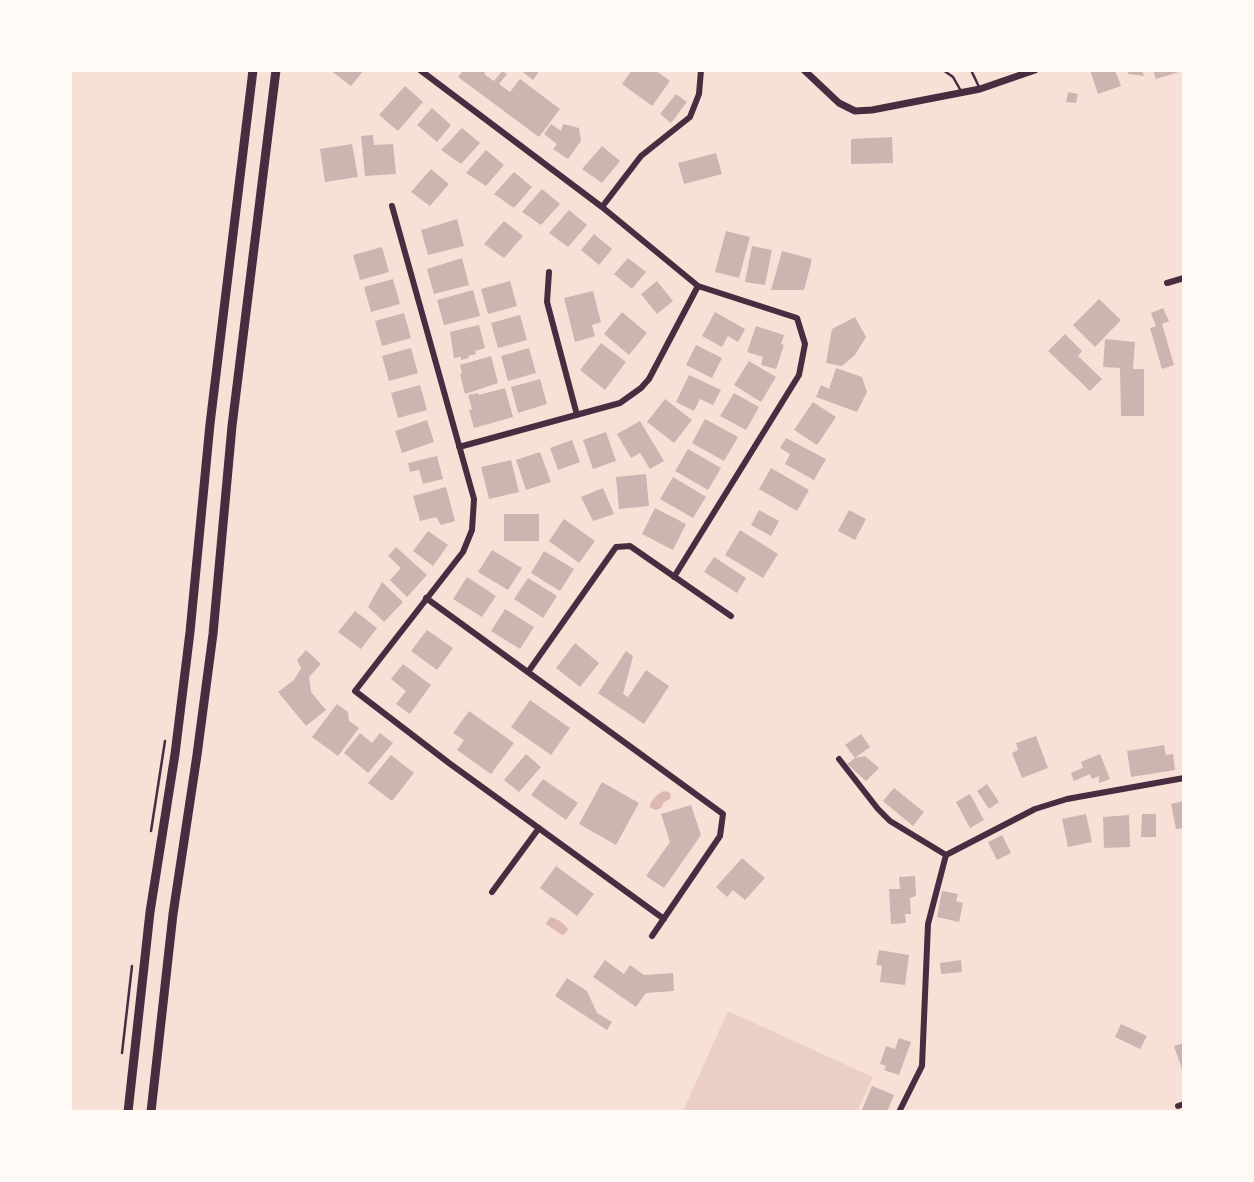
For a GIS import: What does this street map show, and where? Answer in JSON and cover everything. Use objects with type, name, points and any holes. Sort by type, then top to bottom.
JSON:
[{"type":"main road","points":[[128,1112],[150,912],[175,754],[190,632],[210,424],[253,70]]},
{"type":"main road","points":[[151,1112],[173,914],[213,634],[232,426],[275,70]]},
{"type":"street","points":[[420,70],[602,207],[698,286],[797,318],[805,344],[799,375],[674,577]]},
{"type":"street","points":[[602,207],[641,156],[690,117],[699,94],[701,70]]},
{"type":"street","points":[[804,70],[839,103],[855,111],[980,89],[1035,70]]},
{"type":"street","points":[[393,206],[474,499],[472,530],[463,552],[355,691],[449,763],[664,919]]},
{"type":"street","points":[[549,272],[547,302],[577,415]]},
{"type":"street","points":[[1167,283],[1184,278]]},
{"type":"street","points":[[459,447],[620,403],[649,379],[698,286]]},
{"type":"street","points":[[528,672],[616,547],[630,546],[731,616]]},
{"type":"street","points":[[426,598],[723,814],[720,836],[652,936]]},
{"type":"street","points":[[839,759],[890,821],[946,855]]},
{"type":"street","points":[[899,1112],[922,1066],[928,924],[946,855],[1034,809],[1068,799],[1184,778]]},
{"type":"street","points":[[492,892],[539,828]]},
{"type":"lane","points":[[943,70],[953,77],[962,92]]},
{"type":"lane","points":[[971,70],[980,89]]},
{"type":"path","points":[[150,832],[166,734]]},
{"type":"path","points":[[122,1060],[133,957]]},
{"type":"shaded area","points":[[664,791],[671,794],[670,799],[664,802],[661,808],[651,808],[653,799]]},
{"type":"shaded area","points":[[550,917],[560,921],[568,929],[565,934],[562,935],[546,924]]},
{"type":"shaded area","points":[[728,1011],[873,1077],[857,1112],[683,1111]]},
{"type":"building","points":[[330,70],[364,70],[351,86]]},
{"type":"building","points":[[463,70],[484,70],[485,75],[494,81],[502,71],[507,74],[499,84],[510,92],[520,79],[560,109],[539,137],[458,77]]},
{"type":"building","points":[[520,70],[540,70],[533,80]]},
{"type":"building","points":[[632,70],[655,70],[670,81],[652,106],[622,84]]},
{"type":"building","points":[[1090,70],[1115,70],[1121,86],[1098,94]]},
{"type":"building","points":[[1127,70],[1142,70],[1144,76],[1128,74]]},
{"type":"building","points":[[1153,70],[1182,70],[1182,71],[1156,79]]},
{"type":"building","points":[[405,86],[423,102],[398,131],[379,115]]},
{"type":"building","points":[[1068,92],[1078,94],[1076,103],[1066,102]]},
{"type":"building","points":[[676,94],[687,102],[671,123],[660,114]]},
{"type":"building","points":[[432,108],[451,125],[437,142],[417,125]]},
{"type":"building","points":[[551,124],[561,131],[563,124],[579,128],[581,141],[568,159],[553,149],[557,144],[544,134]]},
{"type":"building","points":[[462,128],[480,143],[461,164],[441,150]]},
{"type":"building","points":[[373,135],[374,145],[393,144],[396,174],[365,176],[361,136]]},
{"type":"building","points":[[892,137],[893,163],[851,164],[851,139]]},
{"type":"building","points":[[352,144],[358,177],[325,182],[320,149]]},
{"type":"building","points":[[602,146],[620,161],[602,183],[582,169]]},
{"type":"building","points":[[486,150],[504,165],[486,186],[466,173]]},
{"type":"building","points":[[716,153],[722,174],[684,184],[678,163]]},
{"type":"building","points":[[431,169],[449,184],[430,206],[411,192]]},
{"type":"building","points":[[514,172],[532,187],[514,208],[494,194]]},
{"type":"building","points":[[542,189],[560,204],[541,225],[522,212]]},
{"type":"building","points":[[569,210],[587,225],[568,247],[549,233]]},
{"type":"building","points":[[457,219],[464,246],[428,255],[421,230]]},
{"type":"building","points":[[504,221],[523,236],[504,258],[484,244]]},
{"type":"building","points":[[726,231],[750,237],[739,278],[715,272]]},
{"type":"building","points":[[594,234],[612,249],[599,265],[581,250]]},
{"type":"building","points":[[752,246],[772,250],[765,285],[745,282]]},
{"type":"building","points":[[382,247],[389,272],[360,280],[353,255]]},
{"type":"building","points":[[782,251],[812,259],[804,290],[771,290]]},
{"type":"building","points":[[462,258],[469,285],[434,294],[427,269]]},
{"type":"building","points":[[628,258],[646,272],[632,289],[614,274]]},
{"type":"building","points":[[393,279],[400,304],[371,312],[364,287]]},
{"type":"building","points":[[510,281],[517,306],[488,314],[481,289]]},
{"type":"building","points":[[657,281],[673,301],[657,314],[641,294]]},
{"type":"building","points":[[473,290],[480,316],[444,325],[437,300]]},
{"type":"building","points":[[593,291],[601,322],[592,325],[595,336],[575,342],[564,298]]},
{"type":"building","points":[[1099,299],[1121,320],[1095,347],[1073,325]]},
{"type":"building","points":[[1163,308],[1169,321],[1162,324],[1174,365],[1162,369],[1150,328],[1156,326],[1151,313]]},
{"type":"building","points":[[622,312],[647,333],[629,355],[604,334]]},
{"type":"building","points":[[715,312],[745,329],[738,342],[728,336],[722,347],[702,336]]},
{"type":"building","points":[[404,313],[411,338],[382,346],[375,321]]},
{"type":"building","points":[[520,315],[527,340],[498,348],[491,323]]},
{"type":"building","points":[[855,317],[866,337],[855,355],[842,366],[826,363],[832,329]]},
{"type":"building","points":[[479,325],[485,348],[475,351],[476,354],[468,356],[469,358],[454,358],[450,332]]},
{"type":"building","points":[[756,326],[784,335],[781,344],[784,345],[776,369],[761,365],[763,357],[747,352]]},
{"type":"building","points":[[1065,334],[1082,351],[1078,356],[1102,379],[1090,391],[1048,351]]},
{"type":"building","points":[[1105,339],[1135,342],[1133,369],[1144,369],[1144,416],[1121,416],[1120,368],[1103,367]]},
{"type":"building","points":[[601,343],[626,362],[605,390],[580,370]]},
{"type":"building","points":[[696,345],[722,358],[712,378],[686,365]]},
{"type":"building","points":[[411,348],[418,373],[389,381],[382,356]]},
{"type":"building","points":[[529,348],[536,373],[508,381],[501,356]]},
{"type":"building","points":[[491,356],[498,383],[465,394],[460,365]]},
{"type":"building","points":[[749,361],[776,377],[761,402],[734,385]]},
{"type":"building","points":[[836,368],[862,377],[867,392],[857,412],[816,397],[821,385],[829,389]]},
{"type":"building","points":[[689,375],[721,390],[713,405],[700,399],[694,411],[676,402]]},
{"type":"building","points":[[540,379],[547,404],[518,413],[511,387]]},
{"type":"building","points":[[420,385],[427,410],[398,418],[391,393]]},
{"type":"building","points":[[505,388],[513,417],[474,428],[468,395]]},
{"type":"building","points":[[734,393],[759,407],[746,430],[720,416]]},
{"type":"building","points":[[665,399],[692,420],[674,443],[647,422]]},
{"type":"building","points":[[813,402],[836,417],[817,445],[794,430]]},
{"type":"building","points":[[705,419],[738,437],[724,461],[692,443]]},
{"type":"building","points":[[427,420],[434,442],[402,453],[395,431]]},
{"type":"building","points":[[640,421],[664,461],[650,469],[640,453],[631,458],[617,434]]},
{"type":"building","points":[[606,432],[616,461],[593,469],[583,440]]},
{"type":"building","points":[[786,438],[826,459],[814,480],[785,464],[790,454],[780,448]]},
{"type":"building","points":[[572,440],[580,462],[558,470],[550,448]]},
{"type":"building","points":[[688,449],[721,468],[708,490],[675,471]]},
{"type":"building","points":[[540,452],[551,482],[526,490],[516,460]]},
{"type":"building","points":[[437,456],[443,479],[423,484],[419,470],[410,472],[408,463]]},
{"type":"building","points":[[511,460],[519,492],[489,499],[481,467]]},
{"type":"building","points":[[771,468],[809,490],[797,511],[759,489]]},
{"type":"building","points":[[646,474],[649,506],[619,509],[616,477]]},
{"type":"building","points":[[673,477],[706,497],[693,518],[660,499]]},
{"type":"building","points":[[446,487],[455,521],[441,525],[436,517],[420,521],[413,496]]},
{"type":"building","points":[[603,488],[614,514],[593,521],[581,497]]},
{"type":"building","points":[[655,508],[686,524],[673,550],[642,534]]},
{"type":"building","points":[[759,510],[779,521],[771,536],[751,525]]},
{"type":"building","points":[[849,510],[866,519],[855,540],[838,531]]},
{"type":"building","points":[[504,514],[539,514],[539,541],[504,541]]},
{"type":"building","points":[[564,519],[595,541],[579,563],[549,541]]},
{"type":"building","points":[[740,530],[778,554],[763,578],[725,555]]},
{"type":"building","points":[[428,531],[448,545],[433,566],[413,551]]},
{"type":"building","points":[[396,547],[427,575],[407,597],[390,580],[401,568],[388,556]]},
{"type":"building","points":[[492,550],[522,568],[508,590],[478,572]]},
{"type":"building","points":[[544,551],[574,569],[560,591],[531,573]]},
{"type":"building","points":[[714,557],[746,578],[737,593],[704,572]]},
{"type":"building","points":[[467,577],[496,596],[482,617],[453,599]]},
{"type":"building","points":[[528,578],[557,596],[543,618],[514,599]]},
{"type":"building","points":[[382,582],[403,602],[384,622],[368,607]]},
{"type":"building","points":[[505,609],[534,627],[520,649],[491,631]]},
{"type":"building","points":[[355,611],[377,628],[361,649],[338,632]]},
{"type":"building","points":[[427,630],[453,648],[437,670],[411,651]]},
{"type":"building","points":[[575,643],[599,663],[580,687],[556,668]]},
{"type":"building","points":[[306,650],[321,664],[309,677],[311,692],[326,710],[306,726],[278,692],[294,680],[301,668],[297,660]]},
{"type":"building","points":[[626,651],[633,656],[623,694],[628,697],[646,670],[669,686],[644,724],[598,693]]},
{"type":"building","points":[[403,664],[431,685],[410,714],[396,704],[406,691],[391,679]]},
{"type":"building","points":[[530,700],[570,728],[551,755],[511,727]]},
{"type":"building","points":[[337,704],[348,712],[349,721],[359,728],[338,756],[312,737]]},
{"type":"building","points":[[469,711],[514,743],[491,774],[457,750],[464,740],[453,733]]},
{"type":"building","points":[[360,733],[372,743],[380,733],[393,743],[368,773],[344,753]]},
{"type":"building","points":[[861,734],[870,747],[855,758],[845,745]]},
{"type":"building","points":[[1036,736],[1048,768],[1022,778],[1012,753],[1018,750],[1016,743]]},
{"type":"building","points":[[1164,745],[1166,755],[1173,754],[1175,770],[1131,777],[1127,751]]},
{"type":"building","points":[[526,754],[541,767],[519,792],[504,780]]},
{"type":"building","points":[[1100,754],[1110,779],[1099,783],[1099,776],[1092,779],[1090,774],[1074,781],[1071,773],[1083,768],[1081,762]]},
{"type":"building","points":[[391,755],[414,773],[392,801],[368,783]]},
{"type":"building","points":[[865,756],[879,768],[866,781],[847,764],[855,758]]},
{"type":"building","points":[[543,779],[578,803],[566,820],[531,795]]},
{"type":"building","points":[[602,782],[639,803],[616,845],[579,824]]},
{"type":"building","points":[[987,784],[999,802],[989,809],[977,791]]},
{"type":"building","points":[[894,788],[924,812],[913,826],[883,801]]},
{"type":"building","points":[[970,794],[984,820],[970,828],[956,802]]},
{"type":"building","points":[[1184,801],[1184,828],[1176,829],[1171,804]]},
{"type":"building","points":[[691,805],[701,835],[664,888],[646,876],[670,842],[661,814]]},
{"type":"building","points":[[1086,814],[1092,842],[1068,847],[1062,819]]},
{"type":"building","points":[[1142,814],[1156,814],[1156,837],[1141,837]]},
{"type":"building","points":[[1129,815],[1130,847],[1104,848],[1103,817]]},
{"type":"building","points":[[1002,835],[1011,853],[997,860],[988,842]]},
{"type":"building","points":[[742,858],[765,878],[745,900],[733,890],[727,897],[716,887]]},
{"type":"building","points":[[556,866],[594,894],[577,916],[540,888]]},
{"type":"building","points":[[915,876],[916,896],[910,898],[911,914],[905,914],[906,923],[891,924],[889,889],[900,889],[899,877]]},
{"type":"building","points":[[942,891],[958,894],[956,901],[963,903],[959,922],[937,917]]},
{"type":"building","points":[[879,950],[909,955],[905,985],[880,982],[882,966],[876,965]]},
{"type":"building","points":[[605,960],[624,974],[630,965],[644,975],[673,973],[674,991],[646,993],[636,1007],[593,977]]},
{"type":"building","points":[[961,960],[962,972],[941,974],[940,963]]},
{"type":"building","points":[[567,978],[587,991],[597,1013],[612,1022],[607,1030],[555,996]]},
{"type":"building","points":[[1121,1024],[1147,1036],[1140,1049],[1115,1037]]},
{"type":"building","points":[[899,1038],[911,1042],[899,1075],[884,1070],[886,1066],[880,1064],[886,1046],[895,1049]]},
{"type":"building","points":[[1184,1043],[1184,1075],[1174,1046]]},
{"type":"building","points":[[872,1086],[894,1095],[887,1112],[861,1112]]}]
